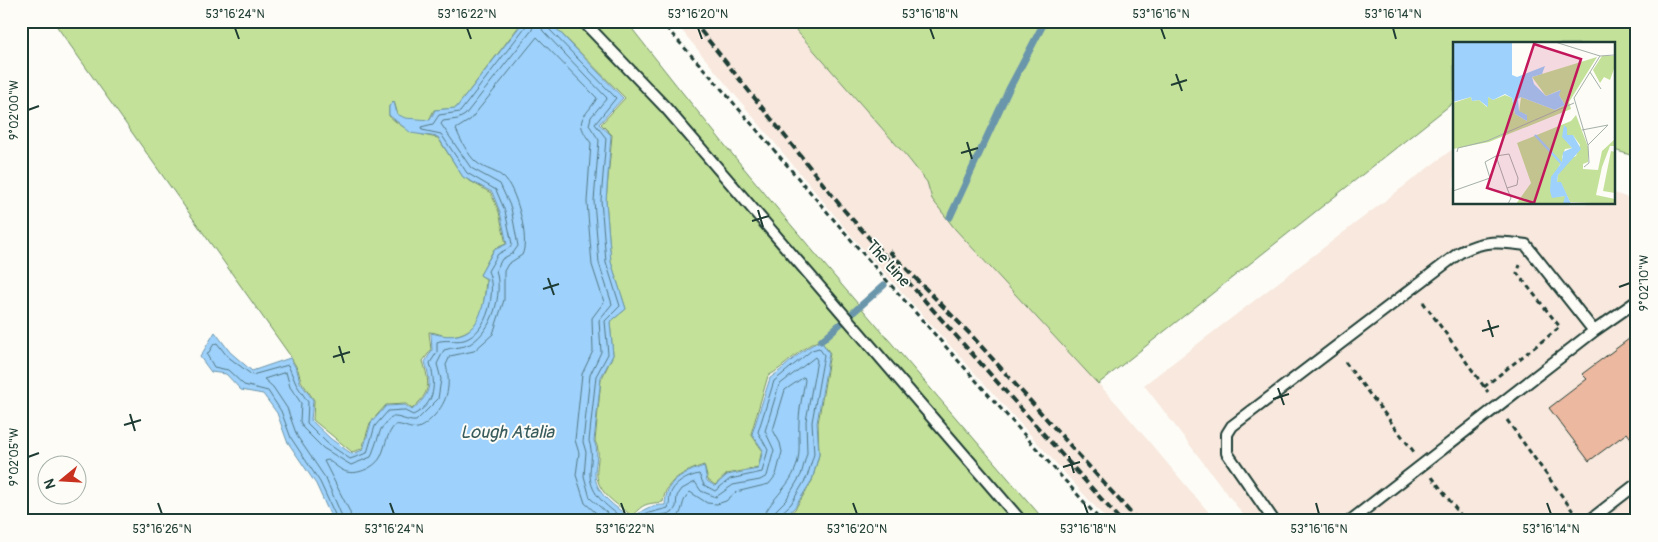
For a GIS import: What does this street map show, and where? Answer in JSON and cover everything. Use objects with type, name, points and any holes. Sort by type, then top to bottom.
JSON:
[{"type":"lane","points":[[583,21],[666,108],[1021,521]]},
{"type":"lane","points":[[1274,521],[1227,453],[1227,434],[1232,426],[1459,253],[1473,245],[1490,242],[1526,245],[1594,331]]},
{"type":"lane","points":[[1350,521],[1594,331],[1637,301]]},
{"type":"lane","points":[[1589,521],[1634,486]]},
{"type":"path","name":"The Line","points":[[660,21],[1101,521]]},
{"type":"path","points":[[1484,387],[1560,326],[1517,273],[1526,245]]},
{"type":"path","points":[[1334,348],[1465,521]]},
{"type":"shaded area","points":[[674,21],[788,21],[908,158],[927,182],[932,199],[955,229],[1118,405],[1216,521],[1108,521],[855,240]]},
{"type":"shaded area","points":[[1453,149],[1453,205],[1616,205],[1616,194],[1637,201],[1637,521],[1248,521],[1144,385]]},
{"type":"green space","points":[[53,21],[523,21],[456,108],[434,110],[429,120],[412,123],[398,115],[394,101],[389,106],[389,116],[411,131],[438,138],[463,177],[491,193],[499,212],[506,244],[494,249],[480,275],[486,279],[484,299],[479,317],[474,325],[459,334],[448,336],[429,332],[431,350],[423,361],[428,382],[426,392],[412,409],[406,404],[386,405],[370,423],[362,449],[352,452],[313,420],[314,400],[301,381],[298,370],[289,354]]},
{"type":"green space","points":[[549,21],[626,21],[780,211],[1045,521],[781,521],[795,509],[812,481],[819,455],[818,423],[830,353],[820,340],[806,347],[768,376],[751,434],[762,450],[758,468],[727,474],[715,485],[708,480],[704,465],[683,474],[672,482],[663,502],[646,505],[632,516],[607,496],[599,484],[597,476],[598,451],[595,441],[601,380],[613,355],[610,322],[626,309],[611,262],[606,201],[612,135],[601,124],[625,98]]},
{"type":"green space","points":[[788,21],[1637,21],[1637,157],[1616,151],[1616,42],[1453,42],[1453,103],[1098,384],[955,229],[932,199],[927,182]]},
{"type":"water","name":"Lough Atalia","points":[[524,21],[549,21],[623,98],[599,124],[611,135],[606,201],[611,262],[626,309],[610,322],[613,355],[601,377],[594,441],[597,452],[595,472],[598,487],[607,499],[632,519],[647,508],[665,505],[668,489],[672,483],[682,475],[696,469],[704,466],[707,481],[715,486],[727,475],[758,469],[763,450],[752,434],[770,378],[801,353],[821,341],[829,353],[817,423],[819,454],[812,480],[795,507],[780,521],[333,521],[316,484],[287,441],[277,413],[263,394],[241,390],[226,374],[211,372],[200,357],[215,332],[230,352],[252,371],[290,358],[297,370],[300,382],[313,400],[311,420],[331,439],[352,454],[363,450],[371,423],[386,406],[405,405],[412,410],[423,399],[429,383],[425,362],[432,350],[431,333],[446,336],[458,335],[474,325],[483,305],[487,279],[480,275],[494,250],[507,244],[500,212],[492,192],[463,177],[438,137],[411,133],[389,115],[389,106],[394,102],[397,114],[405,118],[430,120],[435,110],[456,108]]},
{"type":"building","points":[[1637,333],[1637,446],[1627,433],[1589,461],[1549,408],[1587,379],[1582,374]]},
{"type":"waterway","points":[[950,217],[1009,89],[1045,21]]},
{"type":"waterway","points":[[821,341],[884,285]]},
{"type":"railway","points":[[693,21],[844,210],[1121,521]]},
{"type":"railway","points":[[889,251],[972,336],[1138,521]]}]
